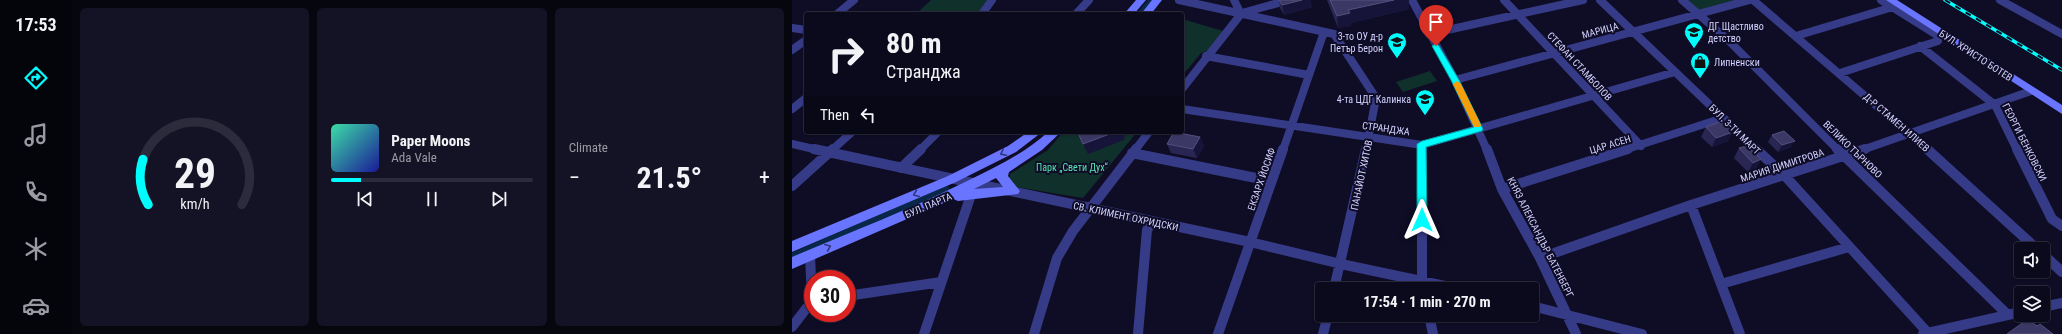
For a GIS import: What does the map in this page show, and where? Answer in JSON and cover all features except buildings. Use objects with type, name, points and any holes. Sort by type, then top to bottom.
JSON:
[{"type":"main road","points":[[1132,12],[1141,0]]},
{"type":"main road","points":[[1148,12],[1157,0]]},
{"type":"main road","name":"БУЛ. ХРИСТО БОТЕВ","points":[[1896,3],[2062,110]]},
{"type":"main road","name":"БУЛ. ХРИСТО БОТЕВ","points":[[1896,3],[2062,101]]},
{"type":"main road","name":"БУЛ. ПАРТА","points":[[792,247],[952,179],[1012,149],[1033,134]]},
{"type":"main road","name":"БУЛ. ПАРТА","points":[[792,262],[973,189],[1036,149],[1053,134]]},
{"type":"main road","points":[[1006,167],[1002,177],[1014,192]]},
{"type":"main road","points":[[973,189],[1014,192]]},
{"type":"street","points":[[840,12],[854,0]]},
{"type":"street","points":[[983,12],[992,0]]},
{"type":"street","points":[[1078,12],[1089,0]]},
{"type":"street","points":[[1179,0],[1324,32]]},
{"type":"street","points":[[1234,0],[1241,14]]},
{"type":"street","points":[[1184,86],[1206,56],[1241,14],[1289,0]]},
{"type":"street","name":"КНЯЗ АЛЕКСАНДЪР БАТЕНБЕРГ","points":[[1412,0],[1455,80],[1479,129],[1502,189],[1540,258],[1576,334]]},
{"type":"street","name":"СТЕФАН СТАМБОЛОВ","points":[[1504,0],[1641,146]]},
{"type":"street","points":[[1429,34],[1583,0]]},
{"type":"street","name":"БУЛ. 3-ТИ МАРТ","points":[[1600,0],[1784,176],[1926,334]]},
{"type":"street","name":"ВЕЛИКО ТЪРНОВО","points":[[1682,0],[1728,40],[1844,156],[2008,315]]},
{"type":"street","name":"МАРИЦА","points":[[1455,80],[1751,0]]},
{"type":"street","name":"Д-Р СТАМЕН ИЛИЕВ","points":[[1751,0],[1796,36],[1910,133],[2029,242]]},
{"type":"street","points":[[1840,73],[1938,41],[1939,38],[1937,35],[1896,3],[1881,0]]},
{"type":"street","points":[[2000,0],[2062,34]]},
{"type":"street","points":[[1796,36],[1896,3]]},
{"type":"street","points":[[792,28],[804,30]]},
{"type":"street","name":"ЕКЗАРХ ЙОСИФ","points":[[1218,334],[1324,32]]},
{"type":"street","name":"ПАНАЙОТ ХИТОВ","points":[[1324,32],[1336,36],[1377,100],[1336,282]]},
{"type":"street","points":[[792,50],[804,41]]},
{"type":"street","name":"ГЕОРГИ БЕНКОВСКИ","points":[[1920,46],[1994,104],[2052,219],[2062,226]]},
{"type":"street","points":[[1206,56],[1309,75]]},
{"type":"street","name":"СТРАНДЖА","points":[[1184,109],[1422,144],[1675,72]]},
{"type":"street","name":"МАРИЯ ДИМИТРОВА","points":[[1540,258],[1691,205],[1844,156],[2031,90]]},
{"type":"street","points":[[792,109],[804,100]]},
{"type":"street","name":"ЦАР АСЕН","points":[[1502,189],[1641,146],[1723,118]]},
{"type":"street","points":[[792,186],[850,134]]},
{"type":"street","points":[[901,168],[936,134]]},
{"type":"street","points":[[1034,334],[1057,258],[1073,231],[1147,134]]},
{"type":"street","points":[[792,144],[952,179],[973,189],[924,334]]},
{"type":"street","points":[[1422,144],[1423,282]]},
{"type":"street","points":[[1132,153],[1272,181]]},
{"type":"street","name":"СВ. КЛИМЕНТ ОХРИДСКИ","points":[[1014,192],[1250,242],[1411,282]]},
{"type":"street","points":[[1691,205],[1740,334]]},
{"type":"street","points":[[1138,334],[1147,230],[1152,222]]},
{"type":"street","points":[[1721,284],[1849,247]]},
{"type":"street","points":[[810,255],[811,270]]},
{"type":"street","points":[[2050,261],[2062,272]]},
{"type":"street","points":[[856,295],[941,282]]},
{"type":"street","points":[[2050,306],[2062,304]]},
{"type":"street","points":[[1539,308],[1642,334]]},
{"type":"street","points":[[792,327],[804,312]]},
{"type":"street","points":[[1926,334],[2014,314]]},
{"type":"street","points":[[1323,334],[1326,322]]},
{"type":"street","points":[[1430,322],[1433,334]]},
{"type":"green space","points":[[931,0],[991,0],[983,12],[918,12]]},
{"type":"green space","points":[[1686,0],[1739,0],[1699,11]]},
{"type":"green space","points":[[1184,20],[1223,31],[1207,51],[1201,53],[1184,74]]},
{"type":"green space","points":[[1430,71],[1437,81],[1403,92],[1396,82]]},
{"type":"green space","name":"Парк „Свети Дух“","points":[[1061,134],[1135,134],[1083,198],[1016,187],[1009,180],[1010,174],[1048,150]]},
{"type":"waterway","points":[[1143,12],[1152,0]]},
{"type":"waterway","points":[[792,257],[946,190]]},
{"type":"railway","points":[[1945,0],[2062,70]]},
{"type":"slow traffic","points":[[1457,84],[1477,125]]},
{"type":"place","name":"ДГ Щастливо детство","points":[[1694,49]]},
{"type":"place","name":"3-то ОУ д-р Петър Берон","points":[[1397,59]]},
{"type":"place","name":"Липненски","points":[[1700,79]]},
{"type":"place","name":"4-та ЦДГ Калинка","points":[[1425,116]]},
{"type":"route","points":[[1422,220],[1422,144],[1479,129],[1455,80],[1436,46]]}]
